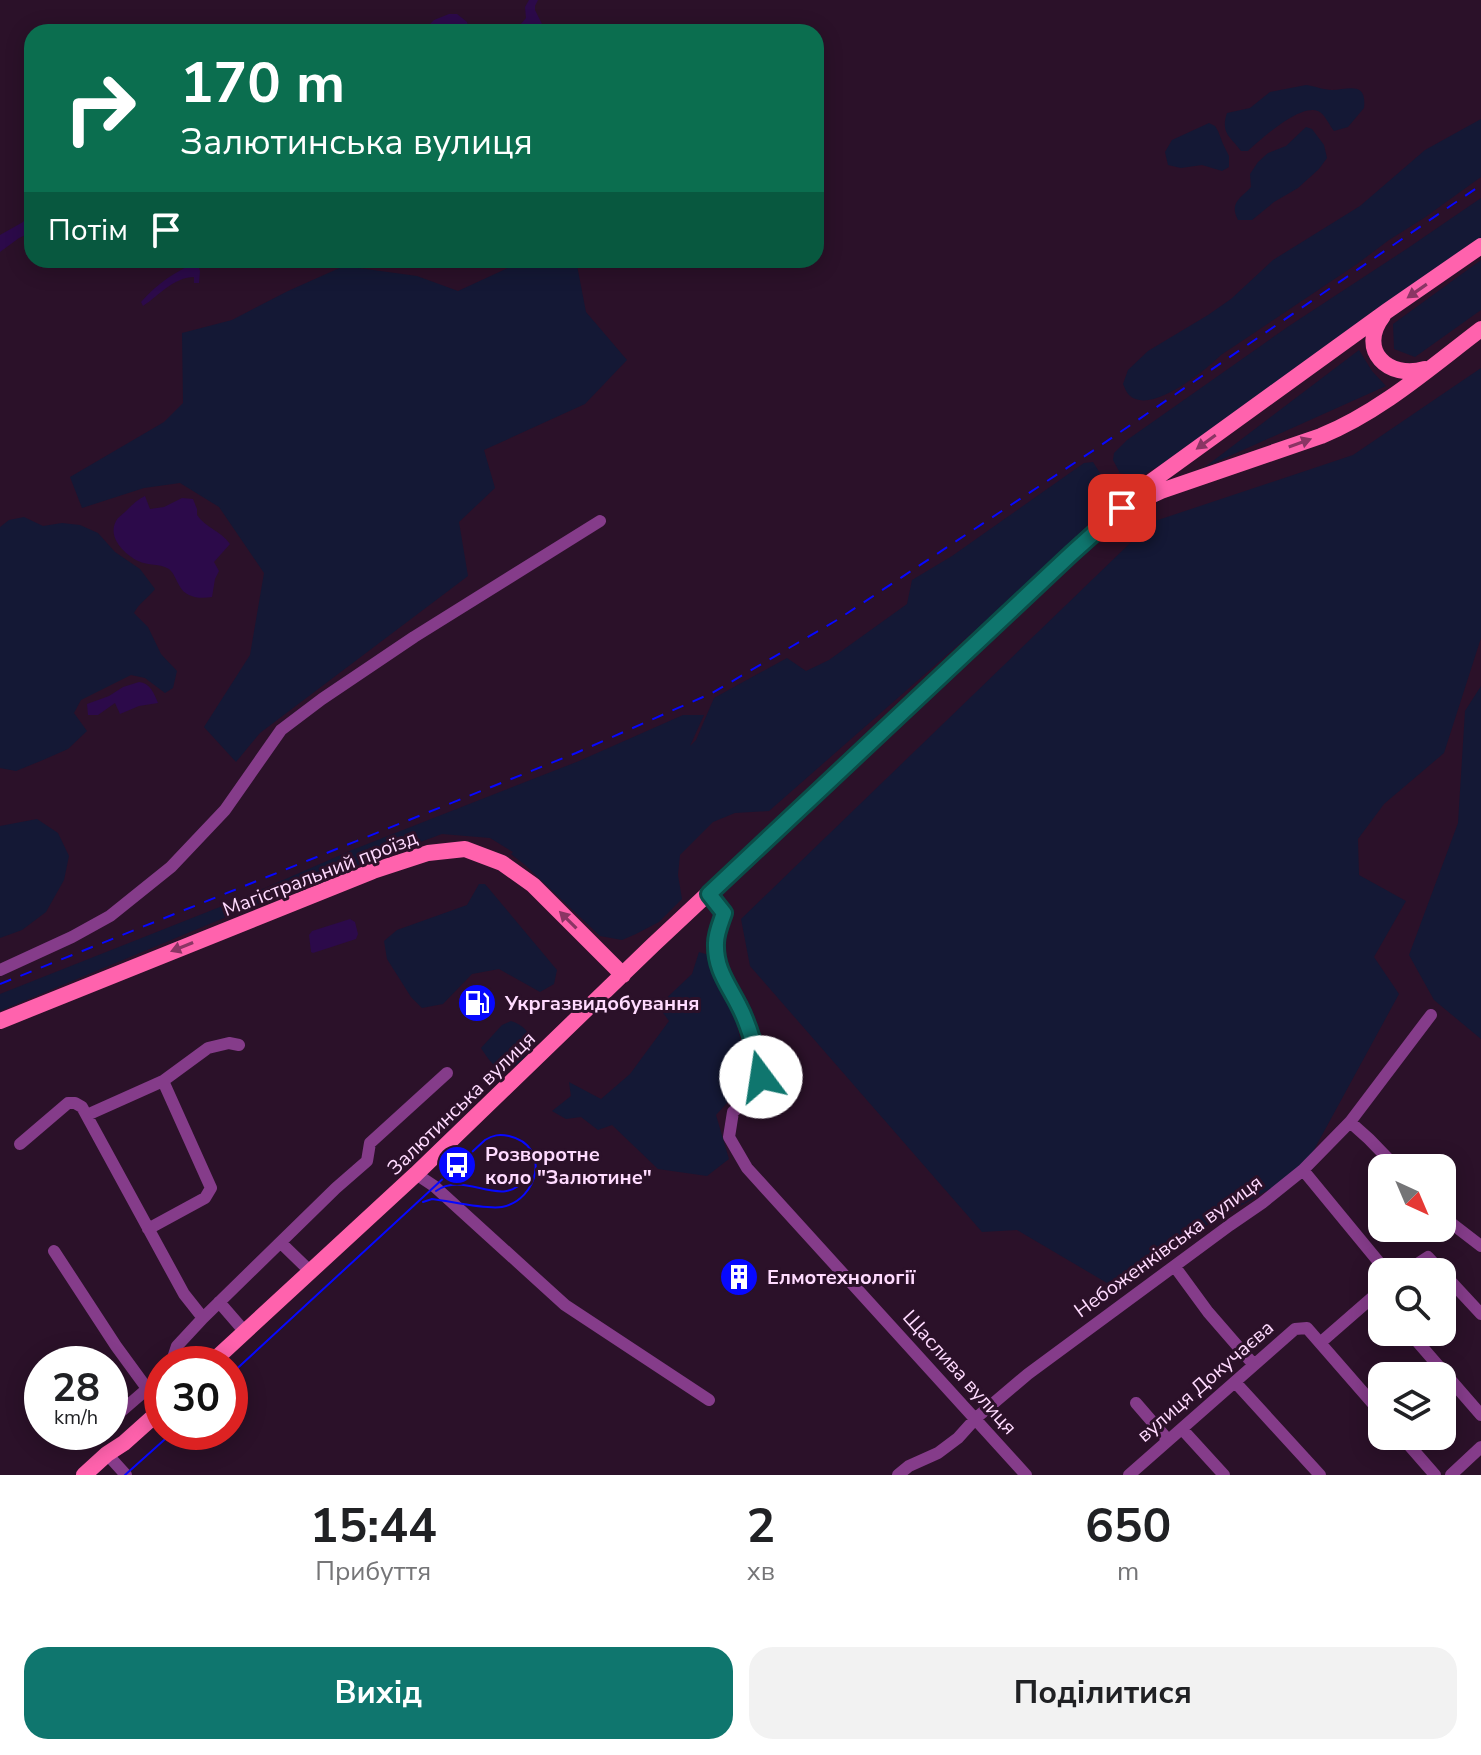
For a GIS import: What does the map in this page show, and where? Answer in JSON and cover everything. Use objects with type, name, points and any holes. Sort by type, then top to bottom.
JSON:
[{"type":"main road","name":"Залютинська вулиця","points":[[230,1346],[416,1174],[1134,494],[1481,246]]},
{"type":"main road","points":[[1387,311],[1374,330],[1373,342],[1379,357],[1399,371],[1412,372],[1431,367]]},
{"type":"main road","points":[[1122,508],[1161,491],[1333,431],[1366,412],[1481,329]]},
{"type":"main road","name":"Магістральний проїзд","points":[[0,1021],[373,871],[428,853],[465,849],[502,863],[533,885],[623,975]]},
{"type":"main road","points":[[84,1475],[144,1425]]},
{"type":"street","points":[[0,970],[110,916],[171,867],[225,810],[281,730],[322,699],[414,637],[600,521]]},
{"type":"street","name":"Щаслива вулиця","points":[[709,894],[724,913],[715,941],[718,961],[725,983],[740,1007],[760,1072],[761,1086],[733,1112],[729,1137],[747,1168],[1026,1475]]},
{"type":"street","name":"Небоженківська вулиця","points":[[898,1475],[958,1438],[976,1418],[1028,1374],[1303,1170],[1350,1122],[1431,1015]]},
{"type":"street","points":[[87,1115],[163,1081],[208,1048],[229,1043],[239,1045]]},
{"type":"street","points":[[177,1346],[367,1161],[370,1143],[447,1073]]},
{"type":"street","points":[[148,1229],[205,1198],[211,1188],[163,1081]]},
{"type":"street","points":[[20,1144],[68,1103],[82,1107],[184,1294],[203,1318]]},
{"type":"street","points":[[1350,1122],[1383,1154]]},
{"type":"street","points":[[1303,1170],[1375,1258]]},
{"type":"street","points":[[416,1174],[434,1186],[565,1305],[709,1400]]},
{"type":"street","points":[[1456,1227],[1481,1246]]},
{"type":"street","points":[[281,1243],[311,1272]]},
{"type":"street","points":[[54,1251],[144,1385]]},
{"type":"street","points":[[1175,1267],[1208,1312],[1254,1365]]},
{"type":"street","points":[[1456,1287],[1481,1314]]},
{"type":"street","points":[[219,1302],[245,1332]]},
{"type":"street","points":[[1368,1305],[1320,1343],[1368,1398]]},
{"type":"street","name":"вулиця Докучаєва","points":[[1129,1475],[1295,1329],[1307,1328],[1320,1343]]},
{"type":"street","points":[[1421,1346],[1481,1415]]},
{"type":"street","points":[[1235,1382],[1320,1475]]},
{"type":"street","points":[[128,1405],[144,1392]]},
{"type":"street","points":[[1136,1403],[1168,1440]]},
{"type":"street","points":[[1182,1429],[1224,1475]]},
{"type":"street","points":[[1451,1475],[1481,1447]]},
{"type":"street","points":[[1413,1450],[1435,1475]]},
{"type":"street","points":[[107,1454],[126,1475]]},
{"type":"shaded area","points":[[529,0],[538,0],[535,10],[542,24],[521,24],[526,18],[525,7]]},
{"type":"shaded area","points":[[457,14],[468,24],[430,24]]},
{"type":"shaded area","points":[[1306,85],[1329,90],[1356,88],[1363,94],[1364,108],[1348,127],[1334,131],[1318,111],[1301,112],[1248,151],[1241,151],[1228,135],[1225,126],[1227,113],[1250,108],[1270,92]]},
{"type":"shaded area","points":[[1481,119],[1481,177],[1177,388],[1150,400],[1138,400],[1128,394],[1123,384],[1128,370],[1148,351],[1231,299],[1273,260],[1360,206],[1425,150]]},
{"type":"shaded area","points":[[1209,123],[1218,131],[1229,156],[1229,167],[1222,171],[1202,165],[1181,168],[1168,165],[1165,152],[1172,140]]},
{"type":"shaded area","points":[[1306,127],[1312,129],[1324,145],[1327,158],[1319,169],[1252,220],[1238,220],[1235,205],[1251,187],[1250,174],[1258,162],[1268,153],[1286,146]]},
{"type":"shaded area","points":[[1481,198],[1481,239],[1159,466],[1139,477],[1120,473],[1113,460],[1114,453],[1127,440],[1289,326]]},
{"type":"shaded area","points":[[23,222],[24,236],[0,252],[0,235]]},
{"type":"shaded area","points":[[1481,260],[1481,310],[1415,357],[1394,349],[1393,324]]},
{"type":"shaded area","points":[[185,268],[199,268],[199,283],[194,283],[194,277],[179,280],[143,306],[141,302],[173,274]]},
{"type":"shaded area","points":[[340,268],[417,276],[458,291],[508,268],[578,268],[586,312],[627,360],[585,404],[484,450],[495,488],[459,522],[468,576],[260,733],[236,762],[204,727],[250,655],[264,573],[219,507],[180,483],[144,488],[82,508],[70,477],[164,422],[183,403],[182,333],[232,320]]},
{"type":"shaded area","points":[[1359,350],[1386,386],[1205,467]]},
{"type":"shaded area","points":[[1481,368],[1481,638],[1444,753],[1384,804],[1358,839],[1359,875],[1406,901],[1374,957],[1399,994],[1303,1170],[1107,1283],[1017,1230],[982,1232],[750,966],[741,919],[1152,522],[1353,455]]},
{"type":"shaded area","points":[[1093,462],[1107,484],[1112,502],[997,611],[769,811],[735,813],[713,822],[680,855],[678,875],[682,899],[659,922],[636,934],[622,940],[600,936],[511,854],[513,852],[490,838],[442,834],[299,887],[0,1011],[0,994],[579,761],[683,715],[704,715],[690,746],[696,740],[714,698],[787,658],[806,671],[829,660],[907,604],[912,580],[952,556],[1084,463]]},
{"type":"shaded area","points":[[145,496],[150,509],[164,507],[182,498],[193,499],[197,515],[230,544],[214,562],[219,571],[212,597],[189,595],[169,569],[138,561],[119,545],[114,533],[116,521]]},
{"type":"shaded area","points":[[24,517],[43,526],[62,523],[80,525],[98,533],[115,552],[140,569],[155,589],[134,613],[148,627],[161,654],[177,671],[173,688],[165,693],[145,678],[131,675],[81,700],[74,713],[87,731],[68,749],[16,771],[0,768],[0,527],[9,520]]},
{"type":"shaded area","points":[[139,682],[149,686],[158,703],[139,706],[120,714],[115,703],[98,715],[88,715],[87,704]]},
{"type":"shaded area","points":[[1481,686],[1481,1039],[1434,1000],[1409,955],[1458,823],[1465,711]]},
{"type":"shaded area","points":[[37,819],[58,833],[69,856],[64,880],[46,912],[22,930],[0,938],[0,826]]},
{"type":"shaded area","points":[[479,884],[485,884],[557,970],[554,984],[540,992],[499,969],[472,974],[443,1004],[422,1008],[411,997],[387,959],[384,941],[397,930],[467,905]]},
{"type":"shaded area","points":[[350,919],[355,922],[356,939],[311,952],[309,935],[312,931]]},
{"type":"shaded area","points":[[699,952],[709,955],[723,970],[750,1078],[716,1115],[729,1159],[707,1176],[658,1169],[612,1125],[598,1130],[581,1117],[566,1119],[552,1111],[571,1096],[569,1082],[601,1099],[630,1074],[669,1021],[658,1006],[692,974]]},
{"type":"shaded area","points":[[511,1021],[523,1027],[529,1035],[530,1044],[527,1053],[513,1067],[498,1068],[481,1048],[502,1025]]},
{"type":"tram line","points":[[248,1358],[485,1140],[496,1135],[509,1136],[523,1142],[531,1150],[535,1173],[524,1194],[514,1202],[495,1208],[432,1199],[423,1202]]},
{"type":"tram line","points":[[436,1191],[460,1185],[507,1191],[518,1186],[527,1176]]},
{"type":"tram line","points":[[125,1475],[153,1450]]},
{"type":"railway","points":[[0,984],[576,753],[712,693],[837,620],[1094,450],[1481,185]]},
{"type":"place","name":"Укргазвидобування","points":[[477,1003]]},
{"type":"place","name":"Розворотне коло \"Залютине\"","points":[[457,1165]]},
{"type":"place","name":"Елмотехнології","points":[[739,1277]]},
{"type":"route","points":[[761,1077],[740,1007],[725,983],[718,961],[715,941],[724,913],[709,894],[1122,508]]}]
